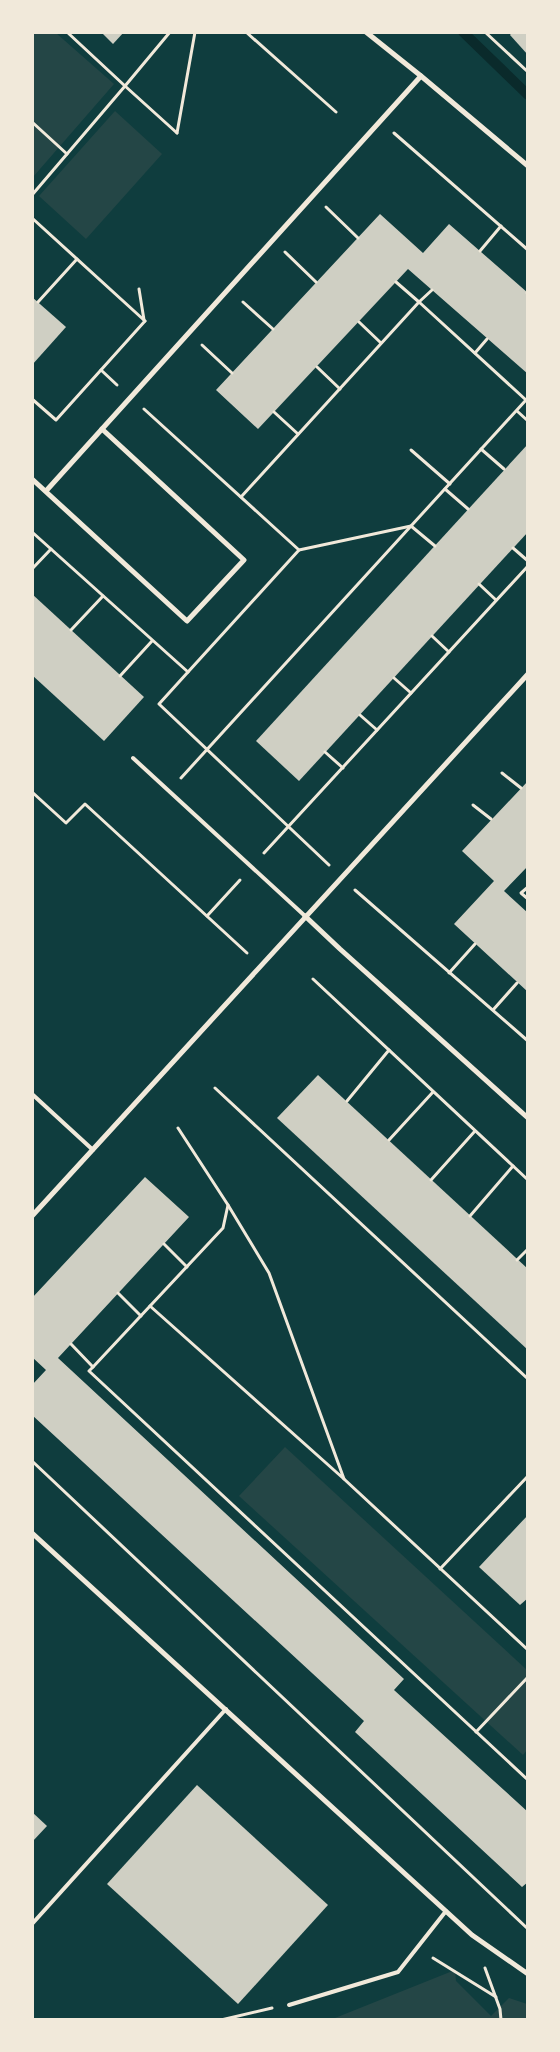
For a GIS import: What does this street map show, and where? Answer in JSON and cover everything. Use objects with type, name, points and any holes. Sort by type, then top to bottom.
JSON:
[{"type":"street","points":[[366,32],[528,166]]},
{"type":"street","points":[[46,491],[421,76]]},
{"type":"street","points":[[32,479],[187,621],[244,560],[102,429]]},
{"type":"street","points":[[32,1216],[528,674]]},
{"type":"street","points":[[306,916],[340,949],[528,1118]]},
{"type":"street","points":[[32,1533],[472,1935],[528,1974]]},
{"type":"lane","points":[[133,758],[306,916]]},
{"type":"lane","points":[[32,1094],[93,1150]]},
{"type":"lane","points":[[32,1924],[226,1709]]},
{"type":"lane","points":[[288,2005],[398,1972],[446,1910]]},
{"type":"path","points":[[67,32],[177,133],[195,32]]},
{"type":"path","points":[[32,195],[170,32]]},
{"type":"path","points":[[246,32],[336,112]]},
{"type":"path","points":[[485,32],[528,72]]},
{"type":"path","points":[[32,122],[68,154]]},
{"type":"path","points":[[394,132],[528,250]]},
{"type":"path","points":[[326,207],[358,238]]},
{"type":"path","points":[[32,218],[144,321]]},
{"type":"path","points":[[480,251],[501,226]]},
{"type":"path","points":[[285,252],[316,282]]},
{"type":"path","points":[[38,302],[77,259]]},
{"type":"path","points":[[169,791],[527,400],[396,282]]},
{"type":"path","points":[[139,289],[144,321]]},
{"type":"path","points":[[241,497],[381,343],[432,290]]},
{"type":"path","points":[[240,300],[273,329]]},
{"type":"path","points":[[32,399],[56,420],[144,321]]},
{"type":"path","points":[[359,322],[381,343]]},
{"type":"path","points":[[475,353],[487,338]]},
{"type":"path","points":[[200,343],[232,373]]},
{"type":"path","points":[[316,367],[340,388]]},
{"type":"path","points":[[101,370],[299,550]]},
{"type":"path","points":[[516,411],[528,421]]},
{"type":"path","points":[[274,412],[298,434]]},
{"type":"path","points":[[481,449],[504,469]]},
{"type":"path","points":[[411,450],[450,484]]},
{"type":"path","points":[[445,489],[468,509]]},
{"type":"path","points":[[411,526],[435,546]]},
{"type":"path","points":[[288,828],[208,749],[159,704],[299,550],[411,526]]},
{"type":"path","points":[[32,532],[188,672]]},
{"type":"path","points":[[513,548],[528,561]]},
{"type":"path","points":[[32,569],[51,549]]},
{"type":"path","points":[[207,916],[528,566]]},
{"type":"path","points":[[479,584],[496,600]]},
{"type":"path","points":[[71,630],[103,596]]},
{"type":"path","points":[[432,636],[449,652]]},
{"type":"path","points":[[120,676],[152,641]]},
{"type":"path","points":[[394,678],[411,693]]},
{"type":"path","points":[[360,715],[377,730]]},
{"type":"path","points":[[325,752],[343,768]]},
{"type":"path","points":[[502,773],[521,788]]},
{"type":"path","points":[[32,792],[66,823],[85,804],[261,966]]},
{"type":"path","points":[[473,805],[491,819]]},
{"type":"path","points":[[528,887],[521,894],[528,899]]},
{"type":"path","points":[[377,909],[528,1041]]},
{"type":"path","points":[[449,972],[475,944]]},
{"type":"path","points":[[313,979],[528,1180]]},
{"type":"path","points":[[492,1010],[517,983]]},
{"type":"path","points":[[347,1101],[389,1050]]},
{"type":"path","points":[[215,1088],[528,1380]]},
{"type":"path","points":[[389,1140],[434,1092]]},
{"type":"path","points":[[178,1128],[269,1273],[344,1479]]},
{"type":"path","points":[[431,1180],[475,1131]]},
{"type":"path","points":[[470,1216],[512,1166]]},
{"type":"path","points":[[228,1205],[223,1228],[89,1371],[528,1780]]},
{"type":"path","points":[[164,1244],[187,1267]]},
{"type":"path","points":[[517,1260],[528,1249]]},
{"type":"path","points":[[118,1293],[141,1316]]},
{"type":"path","points":[[150,1306],[344,1479],[528,1650]]},
{"type":"path","points":[[71,1344],[94,1366]]},
{"type":"path","points":[[32,1461],[528,1929]]},
{"type":"path","points":[[440,1570],[528,1476]]},
{"type":"path","points":[[476,1732],[528,1677]]},
{"type":"path","points":[[472,1935],[496,1997],[501,2020]]},
{"type":"path","points":[[417,1948],[496,1997]]},
{"type":"path","points":[[221,2020],[288,2005]]},
{"type":"shaded area","points":[[33,33],[56,33],[114,84],[33,177]]},
{"type":"shaded area","points":[[115,111],[162,154],[86,239],[39,196]]},
{"type":"shaded area","points":[[285,1447],[527,1670],[527,1750],[523,1755],[239,1496]]},
{"type":"shaded area","points":[[455,1970],[456,1981],[491,2016],[509,1998],[527,2004],[527,2019],[330,2020]]},
{"type":"building","points":[[101,32],[124,32],[113,44]]},
{"type":"building","points":[[512,32],[528,32],[528,55],[510,35]]},
{"type":"building","points":[[380,214],[423,253],[449,224],[528,293],[528,374],[408,269],[258,429],[216,390]]},
{"type":"building","points":[[32,297],[66,327],[32,365]]},
{"type":"building","points":[[528,444],[528,532],[299,781],[256,741]]},
{"type":"building","points":[[32,594],[144,697],[104,741],[32,675]]},
{"type":"building","points":[[528,781],[528,866],[504,891],[528,913],[528,992],[454,924],[494,881],[462,851]]},
{"type":"building","points":[[318,1075],[528,1269],[528,1350],[277,1118]]},
{"type":"building","points":[[145,1177],[189,1217],[58,1358],[404,1679],[394,1690],[528,1812],[528,1882],[522,1887],[355,1732],[364,1721],[32,1415],[32,1385],[46,1370],[32,1357],[32,1298]]},
{"type":"building","points":[[528,1515],[528,1598],[520,1605],[479,1567]]},
{"type":"building","points":[[197,1785],[328,1905],[238,2004],[107,1884]]},
{"type":"building","points":[[32,1812],[47,1826],[32,1842]]},
{"type":"waterway","points":[[463,32],[528,95]]}]
